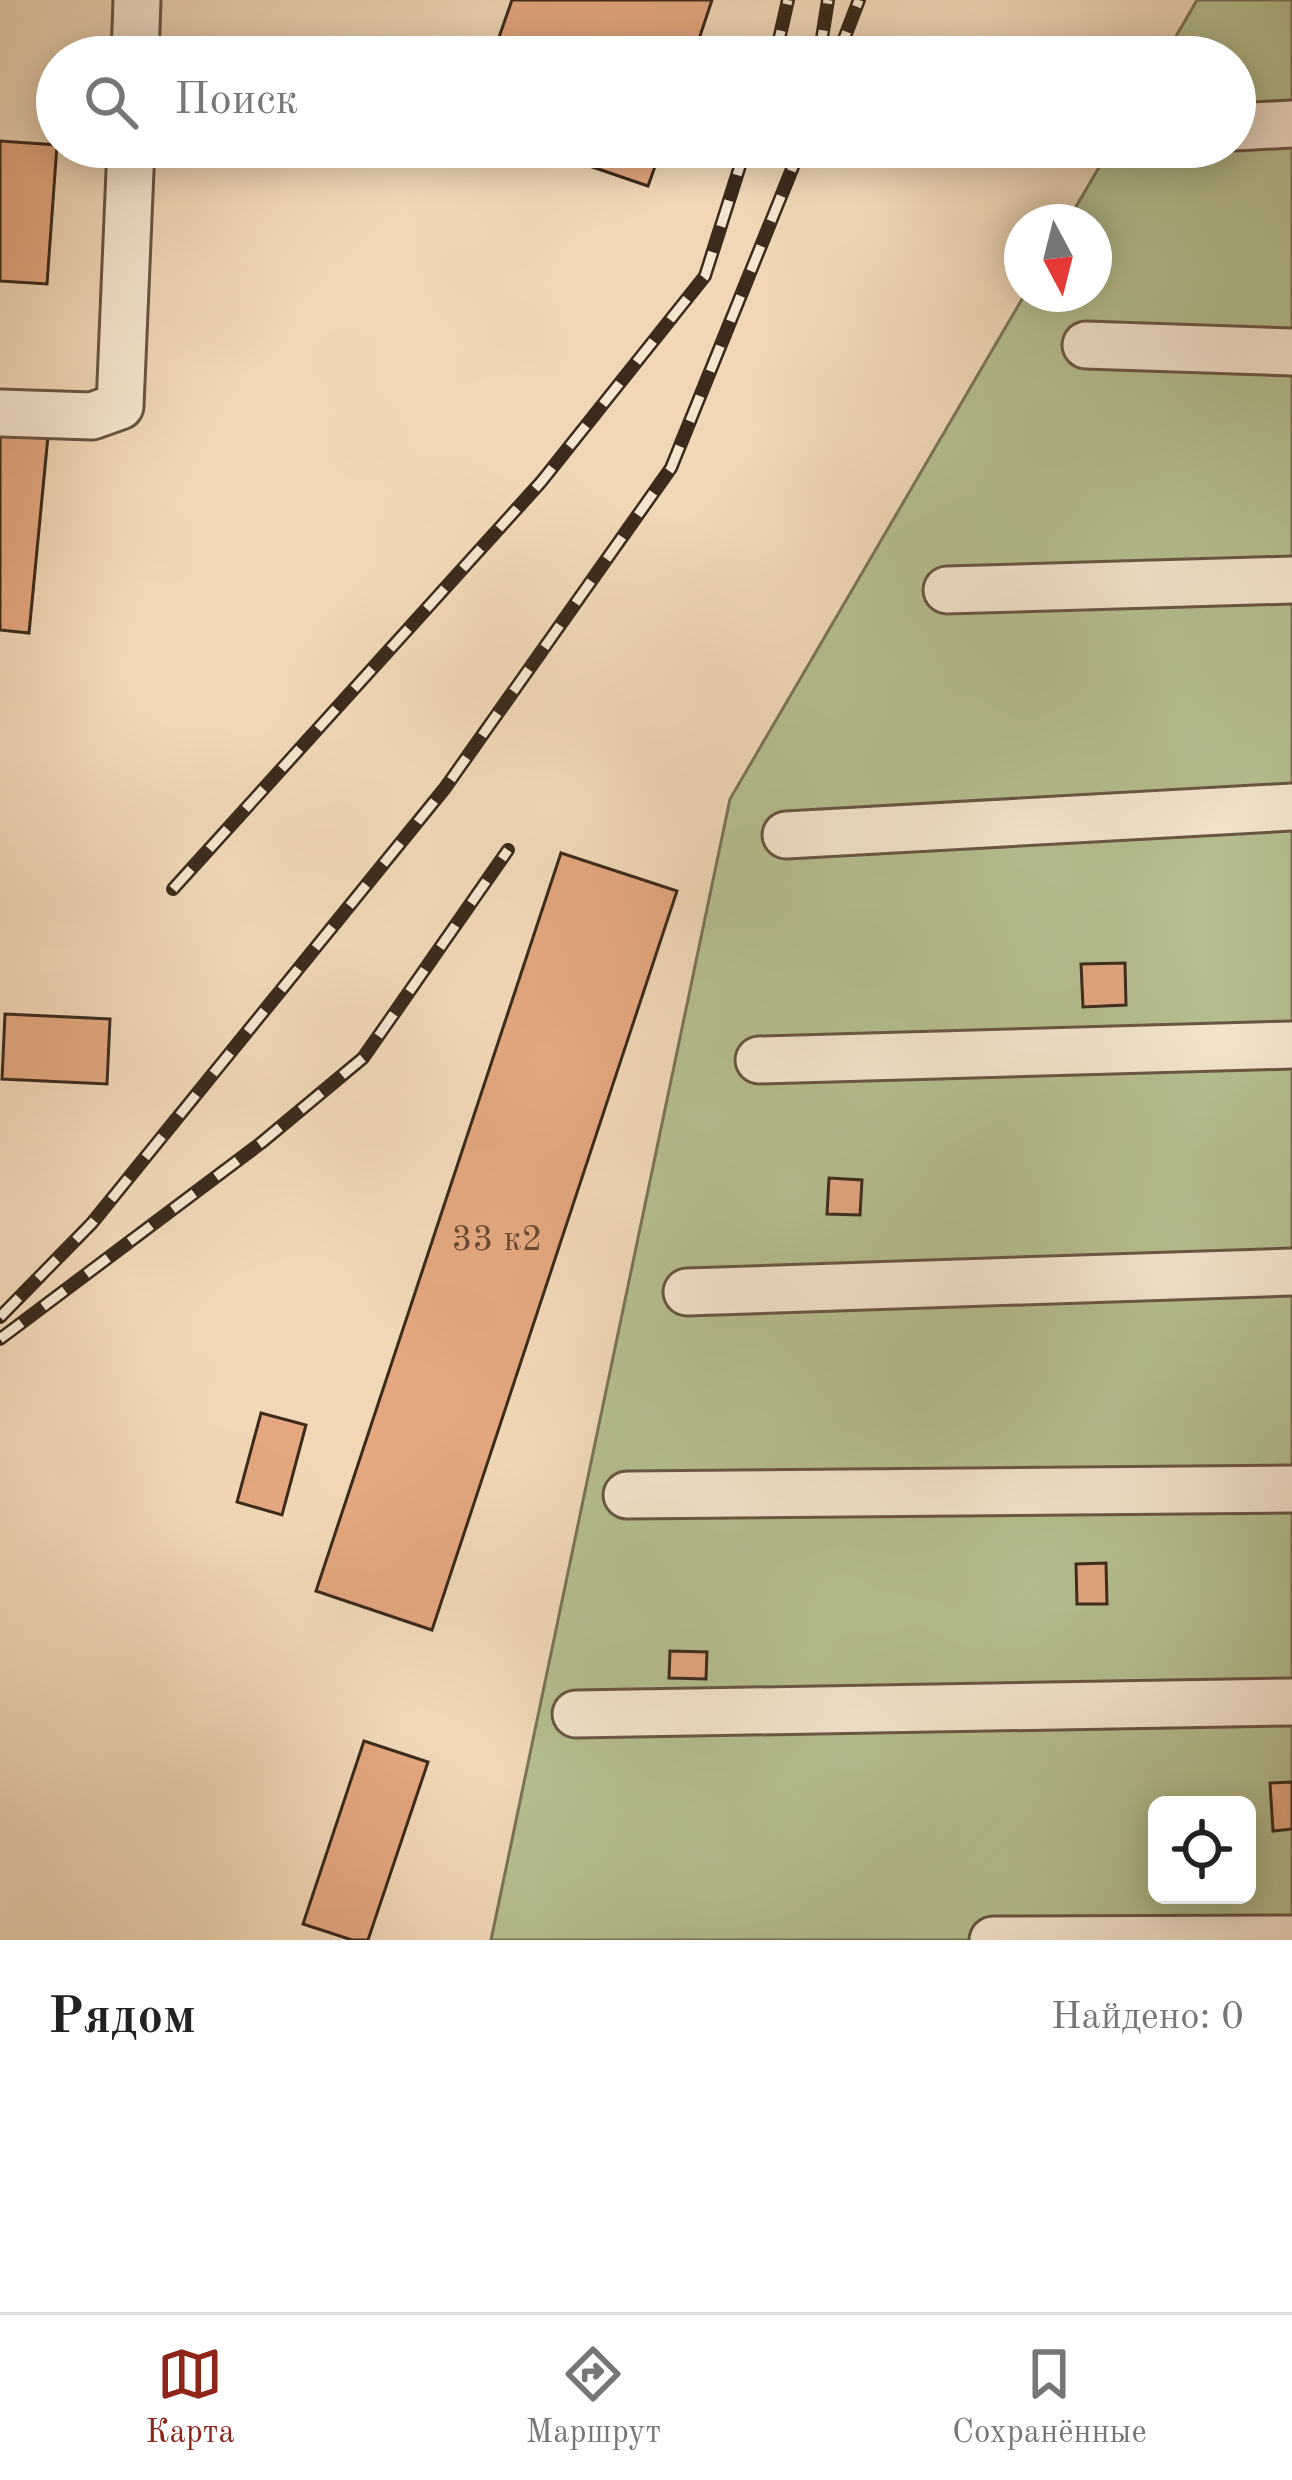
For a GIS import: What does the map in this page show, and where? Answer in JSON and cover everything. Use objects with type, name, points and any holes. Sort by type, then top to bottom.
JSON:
[{"type":"lane","points":[[136,36],[137,0]]},
{"type":"lane","points":[[1256,126],[1292,124]]},
{"type":"lane","points":[[0,413],[92,416],[120,406],[130,168]]},
{"type":"lane","points":[[1086,345],[1292,352]]},
{"type":"lane","points":[[947,590],[1292,580]]},
{"type":"lane","points":[[787,835],[1292,807]]},
{"type":"lane","points":[[759,1060],[1292,1045]]},
{"type":"lane","points":[[687,1292],[1292,1271]]},
{"type":"lane","points":[[627,1495],[1292,1489]]},
{"type":"lane","points":[[576,1714],[1292,1702]]},
{"type":"lane","points":[[993,1940],[1292,1939]]},
{"type":"green space","points":[[1197,0],[1292,0],[1292,1940],[491,1940],[730,799],[1014,312],[1112,312],[1112,204],[1078,204],[1099,168],[1256,168],[1256,36],[1176,36]]},
{"type":"building","points":[[512,0],[712,0],[700,36],[499,36]]},
{"type":"building","points":[[0,141],[36,144],[36,168],[55,168],[47,284],[0,281]]},
{"type":"building","points":[[595,168],[654,168],[648,186]]},
{"type":"building","points":[[0,431],[48,436],[29,633],[0,630]]},
{"type":"building","points":[[561,853],[677,891],[432,1630],[316,1591]]},
{"type":"building","points":[[1125,963],[1126,1005],[1083,1007],[1081,964]]},
{"type":"building","points":[[5,1014],[110,1019],[107,1084],[2,1079]]},
{"type":"building","points":[[829,1178],[862,1180],[860,1215],[827,1214]]},
{"type":"building","points":[[261,1413],[306,1425],[282,1515],[237,1502]]},
{"type":"building","points":[[1106,1563],[1107,1604],[1077,1604],[1076,1564]]},
{"type":"building","points":[[670,1651],[707,1652],[706,1679],[669,1678]]},
{"type":"building","points":[[364,1741],[428,1762],[368,1940],[352,1940],[303,1924]]},
{"type":"building","points":[[1292,1782],[1292,1829],[1273,1831],[1270,1783]]},
{"type":"railway","points":[[780,36],[788,0]]},
{"type":"railway","points":[[822,36],[828,0]]},
{"type":"railway","points":[[845,36],[859,0]]},
{"type":"railway","points":[[173,889],[541,482],[705,276],[739,168]]},
{"type":"railway","points":[[0,1317],[92,1223],[445,788],[671,468],[792,168]]},
{"type":"railway","points":[[0,1339],[261,1143],[363,1058],[508,850]]}]
